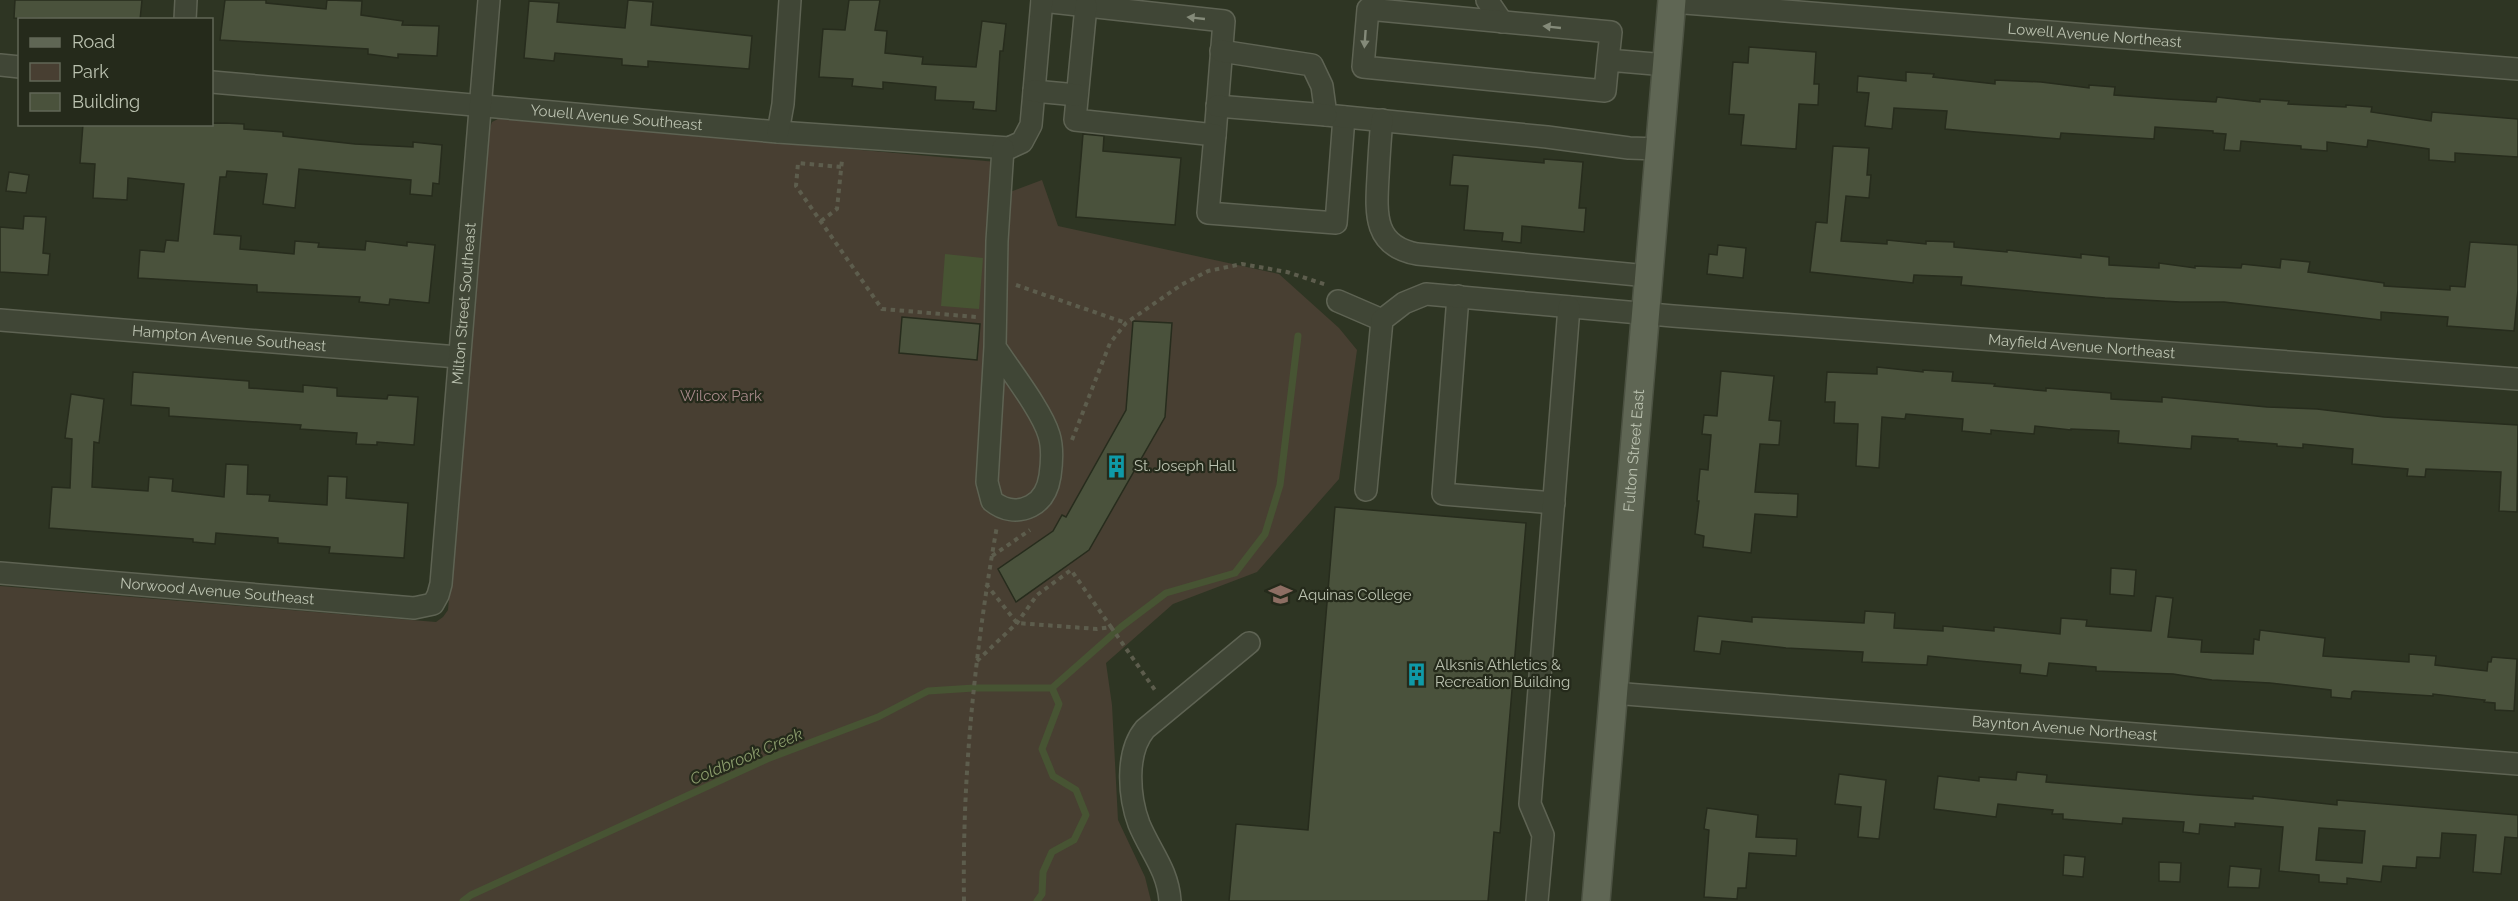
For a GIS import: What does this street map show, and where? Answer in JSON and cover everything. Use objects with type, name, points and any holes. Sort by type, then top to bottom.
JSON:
[{"type":"main road","name":"Fulton Street East","points":[[1596,901],[1672,1]]},
{"type":"street","points":[[184,18],[186,0]]},
{"type":"street","name":"Milton Street Southeast","points":[[433,604],[441,584],[489,0]]},
{"type":"street","points":[[778,132],[783,104],[790,0]]},
{"type":"street","points":[[1487,0],[1502,22]]},
{"type":"street","points":[[995,347],[1043,421],[1050,437],[1052,461],[1047,491],[1033,505],[1013,511],[1000,507],[990,497],[987,482],[995,347],[995,278],[1013,145],[1031,124],[1042,1],[1224,21],[1221,51],[1215,135],[1208,213],[1336,223],[1335,116],[1312,65],[1221,51]]},
{"type":"street","name":"Lowell Avenue Northeast","points":[[1672,1],[2518,69]]},
{"type":"street","points":[[1086,6],[1075,120],[1215,135]]},
{"type":"street","points":[[1406,6],[1502,22],[1611,32],[1605,91],[1363,67],[1368,9],[1406,6]]},
{"type":"street","points":[[1608,60],[1666,65]]},
{"type":"street","points":[[0,65],[18,67]]},
{"type":"street","name":"Youell Avenue Southeast","points":[[213,82],[778,132],[1013,145]]},
{"type":"street","points":[[1034,91],[1077,95]]},
{"type":"street","points":[[1217,106],[1382,120],[1659,149]]},
{"type":"street","points":[[1382,120],[1377,213],[1382,232],[1393,244],[1417,254],[1648,276]]},
{"type":"street","points":[[1335,294],[1382,320],[1366,490]]},
{"type":"street","name":"Mayfield Avenue Northeast","points":[[1382,320],[1404,303],[1421,295],[1458,296],[1645,314],[2518,380]]},
{"type":"street","points":[[1458,296],[1443,494],[1554,504]]},
{"type":"street","points":[[1537,901],[1543,835],[1530,804],[1569,307]]},
{"type":"street","name":"Hampton Avenue Southeast","points":[[0,320],[458,357]]},
{"type":"street","name":"Norwood Avenue Southeast","points":[[0,573],[414,608],[433,604]]},
{"type":"street","points":[[1170,901],[1164,871],[1137,815],[1132,790],[1132,767],[1136,742],[1140,735],[1169,709],[1249,643]]},
{"type":"street","name":"Baynton Avenue Northeast","points":[[1613,693],[2518,764]]},
{"type":"path","points":[[821,221],[837,209],[842,160]]},
{"type":"path","points":[[841,167],[798,163],[796,186],[882,309],[996,319]]},
{"type":"path","points":[[1070,447],[1110,343],[1126,323],[1181,285],[1208,271],[1242,264],[1287,272],[1335,294]]},
{"type":"path","points":[[995,278],[1126,323]]},
{"type":"path","points":[[991,556],[1042,522],[1033,505]]},
{"type":"path","points":[[964,901],[968,739],[986,584],[1000,507]]},
{"type":"path","points":[[976,662],[1017,623],[1036,595],[1071,570],[1132,660],[1169,709]]},
{"type":"path","points":[[986,584],[1017,623],[1097,629],[1111,627]]},
{"type":"green space","name":"Wilcox Park","points":[[500,118],[997,162],[994,198],[1042,180],[1058,226],[1279,274],[1339,328],[1357,350],[1339,479],[1257,572],[1173,604],[1106,663],[1112,705],[1118,820],[1145,877],[1151,901],[0,901],[0,586],[436,622],[448,610],[490,128],[492,122]]},
{"type":"shaded area","points":[[945,254],[983,258],[979,309],[941,306]]},
{"type":"building","points":[[15,0],[142,0],[140,18],[14,18]]},
{"type":"building","points":[[225,0],[266,0],[266,3],[326,9],[327,0],[362,1],[361,15],[403,21],[402,25],[439,26],[437,56],[398,54],[398,58],[368,54],[368,49],[220,40]]},
{"type":"building","points":[[628,0],[653,2],[651,25],[752,36],[749,69],[648,61],[648,67],[622,65],[622,59],[555,53],[554,61],[524,58],[529,1],[559,3],[557,22],[625,28]]},
{"type":"building","points":[[849,0],[880,0],[875,30],[887,31],[885,53],[923,57],[922,64],[976,67],[982,21],[1006,24],[1003,51],[1000,51],[996,111],[973,109],[974,102],[935,100],[936,87],[883,82],[883,89],[852,86],[853,79],[819,77],[823,29],[845,30]]},
{"type":"building","points":[[1749,47],[1816,52],[1814,84],[1819,84],[1818,105],[1799,104],[1796,149],[1741,145],[1744,115],[1729,114],[1733,62],[1748,63]]},
{"type":"building","points":[[1906,72],[1995,84],[1995,80],[2041,82],[2089,88],[2089,85],[2115,87],[2114,95],[2167,99],[2216,102],[2217,97],[2260,102],[2260,99],[2289,101],[2288,104],[2372,107],[2371,112],[2431,121],[2432,112],[2518,119],[2518,157],[2455,153],[2455,162],[2429,160],[2429,149],[2368,140],[2367,147],[2327,142],[2327,151],[2301,149],[2301,146],[2241,141],[2240,151],[2224,150],[2226,134],[2155,127],[2154,139],[2061,133],[2060,139],[1945,129],[1947,111],[1894,108],[1892,129],[1865,126],[1869,93],[1857,92],[1858,76],[1906,81]]},
{"type":"building","points":[[213,123],[244,124],[244,129],[283,132],[283,136],[355,144],[413,147],[413,142],[442,145],[439,184],[433,183],[432,196],[410,194],[411,180],[299,169],[295,208],[263,204],[267,174],[227,171],[226,177],[220,177],[214,234],[241,236],[240,249],[294,254],[295,241],[319,243],[318,247],[365,250],[366,241],[407,246],[407,242],[435,245],[429,303],[390,299],[389,305],[359,302],[360,297],[257,292],[257,285],[138,278],[140,250],[164,252],[166,240],[178,241],[184,184],[128,178],[127,200],[93,198],[95,164],[80,163],[83,126],[213,126]]},
{"type":"building","points":[[1083,134],[1104,136],[1103,151],[1181,158],[1175,225],[1076,217]]},
{"type":"building","points":[[1833,146],[1869,148],[1867,175],[1871,175],[1869,198],[1846,196],[1841,241],[1887,244],[1887,240],[1926,244],[1926,241],[1954,242],[1954,247],[2081,258],[2081,254],[2109,257],[2109,265],[2159,268],[2159,263],[2195,268],[2195,266],[2241,268],[2242,264],[2280,268],[2281,259],[2310,262],[2308,272],[2384,283],[2384,286],[2450,290],[2450,286],[2465,287],[2470,242],[2518,245],[2518,290],[2514,331],[2447,326],[2448,317],[2381,312],[2381,320],[2224,302],[2105,298],[1961,285],[1962,277],[1914,275],[1913,283],[1810,272],[1816,222],[1827,223]]},
{"type":"building","points":[[1453,155],[1544,163],[1544,159],[1583,162],[1579,208],[1586,208],[1584,232],[1522,226],[1521,243],[1502,241],[1503,233],[1464,230],[1468,186],[1450,185]]},
{"type":"building","points":[[9,172],[29,175],[26,193],[6,191]]},
{"type":"building","points":[[24,216],[46,217],[43,253],[50,254],[48,275],[0,272],[0,227],[23,229]]},
{"type":"building","points":[[1718,245],[1746,248],[1743,278],[1707,274],[1709,254],[1717,255]]},
{"type":"building","points":[[902,317],[980,324],[977,360],[899,353]]},
{"type":"building","name":"St. Joseph Hall","points":[[1133,321],[1172,323],[1165,417],[1089,550],[1016,602],[998,569],[1053,531],[1062,515],[1066,517],[1126,410]]},
{"type":"building","points":[[1877,367],[1923,372],[1923,370],[1953,372],[1952,381],[1995,384],[1994,386],[2046,391],[2046,388],[2111,393],[2111,399],[2162,402],[2162,397],[2267,407],[2317,409],[2384,417],[2518,425],[2517,512],[2499,511],[2501,472],[2426,469],[2425,477],[2407,476],[2408,469],[2352,464],[2353,449],[2303,444],[2303,448],[2277,446],[2277,444],[2238,441],[2238,439],[2192,436],[2191,449],[2118,443],[2119,431],[2071,430],[2035,426],[2034,434],[1991,430],[1991,434],[1962,431],[1963,419],[1906,414],[1905,419],[1882,417],[1879,468],[1856,466],[1858,424],[1834,423],[1835,402],[1825,402],[1827,372],[1877,374]]},
{"type":"building","points":[[1721,371],[1774,376],[1769,420],[1781,421],[1779,445],[1760,444],[1755,492],[1798,494],[1797,517],[1755,514],[1751,553],[1703,547],[1704,536],[1695,534],[1700,469],[1708,470],[1711,435],[1702,434],[1704,415],[1717,416]]},
{"type":"building","points":[[133,372],[249,381],[249,388],[303,392],[303,385],[337,388],[337,396],[387,399],[388,395],[418,397],[414,445],[377,442],[377,445],[356,444],[357,433],[300,429],[301,425],[169,416],[169,408],[131,405]]},
{"type":"building","points":[[71,394],[104,399],[99,443],[94,442],[92,487],[148,491],[149,477],[173,479],[172,491],[224,497],[226,464],[248,465],[247,494],[270,495],[269,501],[327,505],[328,476],[347,477],[346,498],[408,503],[404,558],[329,553],[330,547],[278,543],[278,538],[216,533],[215,544],[193,542],[193,539],[49,528],[52,487],[70,488],[72,439],[65,438]]},
{"type":"building","name":"Alksnis Athletics & Recreation Building","points":[[1335,507],[1526,523],[1500,833],[1494,832],[1488,901],[1229,901],[1236,824],[1308,830]]},
{"type":"building","points":[[2111,568],[2136,570],[2134,596],[2110,594]]},
{"type":"building","points":[[2156,596],[2173,598],[2168,637],[2202,640],[2201,652],[2253,654],[2254,639],[2259,640],[2260,630],[2325,638],[2323,656],[2409,662],[2409,654],[2436,656],[2435,665],[2487,671],[2488,662],[2491,662],[2492,657],[2517,659],[2514,711],[2495,710],[2495,703],[2484,702],[2485,700],[2433,694],[2433,696],[2354,691],[2351,699],[2331,697],[2331,690],[2270,683],[2212,680],[2173,674],[2096,671],[2096,667],[2049,663],[2047,676],[2020,673],[2021,665],[1928,656],[1927,665],[1862,662],[1863,652],[1786,648],[1722,641],[1720,654],[1694,651],[1698,616],[1752,622],[1752,617],[1864,623],[1865,611],[1895,613],[1894,628],[1943,631],[1943,626],[1994,631],[1994,627],[2060,634],[2061,618],[2087,620],[2086,626],[2151,631]]},
{"type":"building","points":[[2017,772],[2047,775],[2046,782],[2197,795],[2253,799],[2253,796],[2337,805],[2337,800],[2518,815],[2518,838],[2505,837],[2501,874],[2473,872],[2476,835],[2442,833],[2440,858],[2417,857],[2416,868],[2383,866],[2381,882],[2347,878],[2347,884],[2319,882],[2319,875],[2279,871],[2283,827],[2235,823],[2235,827],[2200,824],[2199,834],[2183,832],[2184,822],[2123,818],[2122,824],[2063,819],[2063,814],[2052,814],[2053,810],[1998,804],[1996,817],[1934,809],[1938,776],[1979,781],[1979,777],[2016,780]],"holes":[[[2319,828],[2365,831],[2362,863],[2316,860]]]},
{"type":"building","points":[[1839,774],[1886,780],[1879,839],[1858,837],[1861,807],[1835,804]]},
{"type":"building","points":[[1707,808],[1758,815],[1756,837],[1797,839],[1796,856],[1749,853],[1746,888],[1738,888],[1737,899],[1704,897],[1709,830],[1704,829]]},
{"type":"building","points":[[2064,855],[2085,857],[2083,877],[2063,875]]},
{"type":"building","points":[[2159,862],[2181,863],[2180,882],[2159,881]]},
{"type":"building","points":[[2230,866],[2261,869],[2259,888],[2228,887]]},
{"type":"waterway","points":[[1037,901],[1042,894],[1043,872],[1052,852],[1074,840],[1086,815],[1076,790],[1053,776],[1042,749],[1059,704],[1052,688],[1121,627],[1166,593],[1235,573],[1265,534],[1280,485],[1298,336]]},
{"type":"waterway","name":"Coldbrook Creek","points":[[463,901],[471,895],[767,759],[878,717],[928,691],[974,688],[1052,688]]},
{"type":"place","name":"St. Joseph Hall","points":[[1116,466]]},
{"type":"place","name":"Aquinas College","points":[[1280,595]]},
{"type":"place","name":"Alksnis Athletics & Recreation Building","points":[[1417,674]]}]
